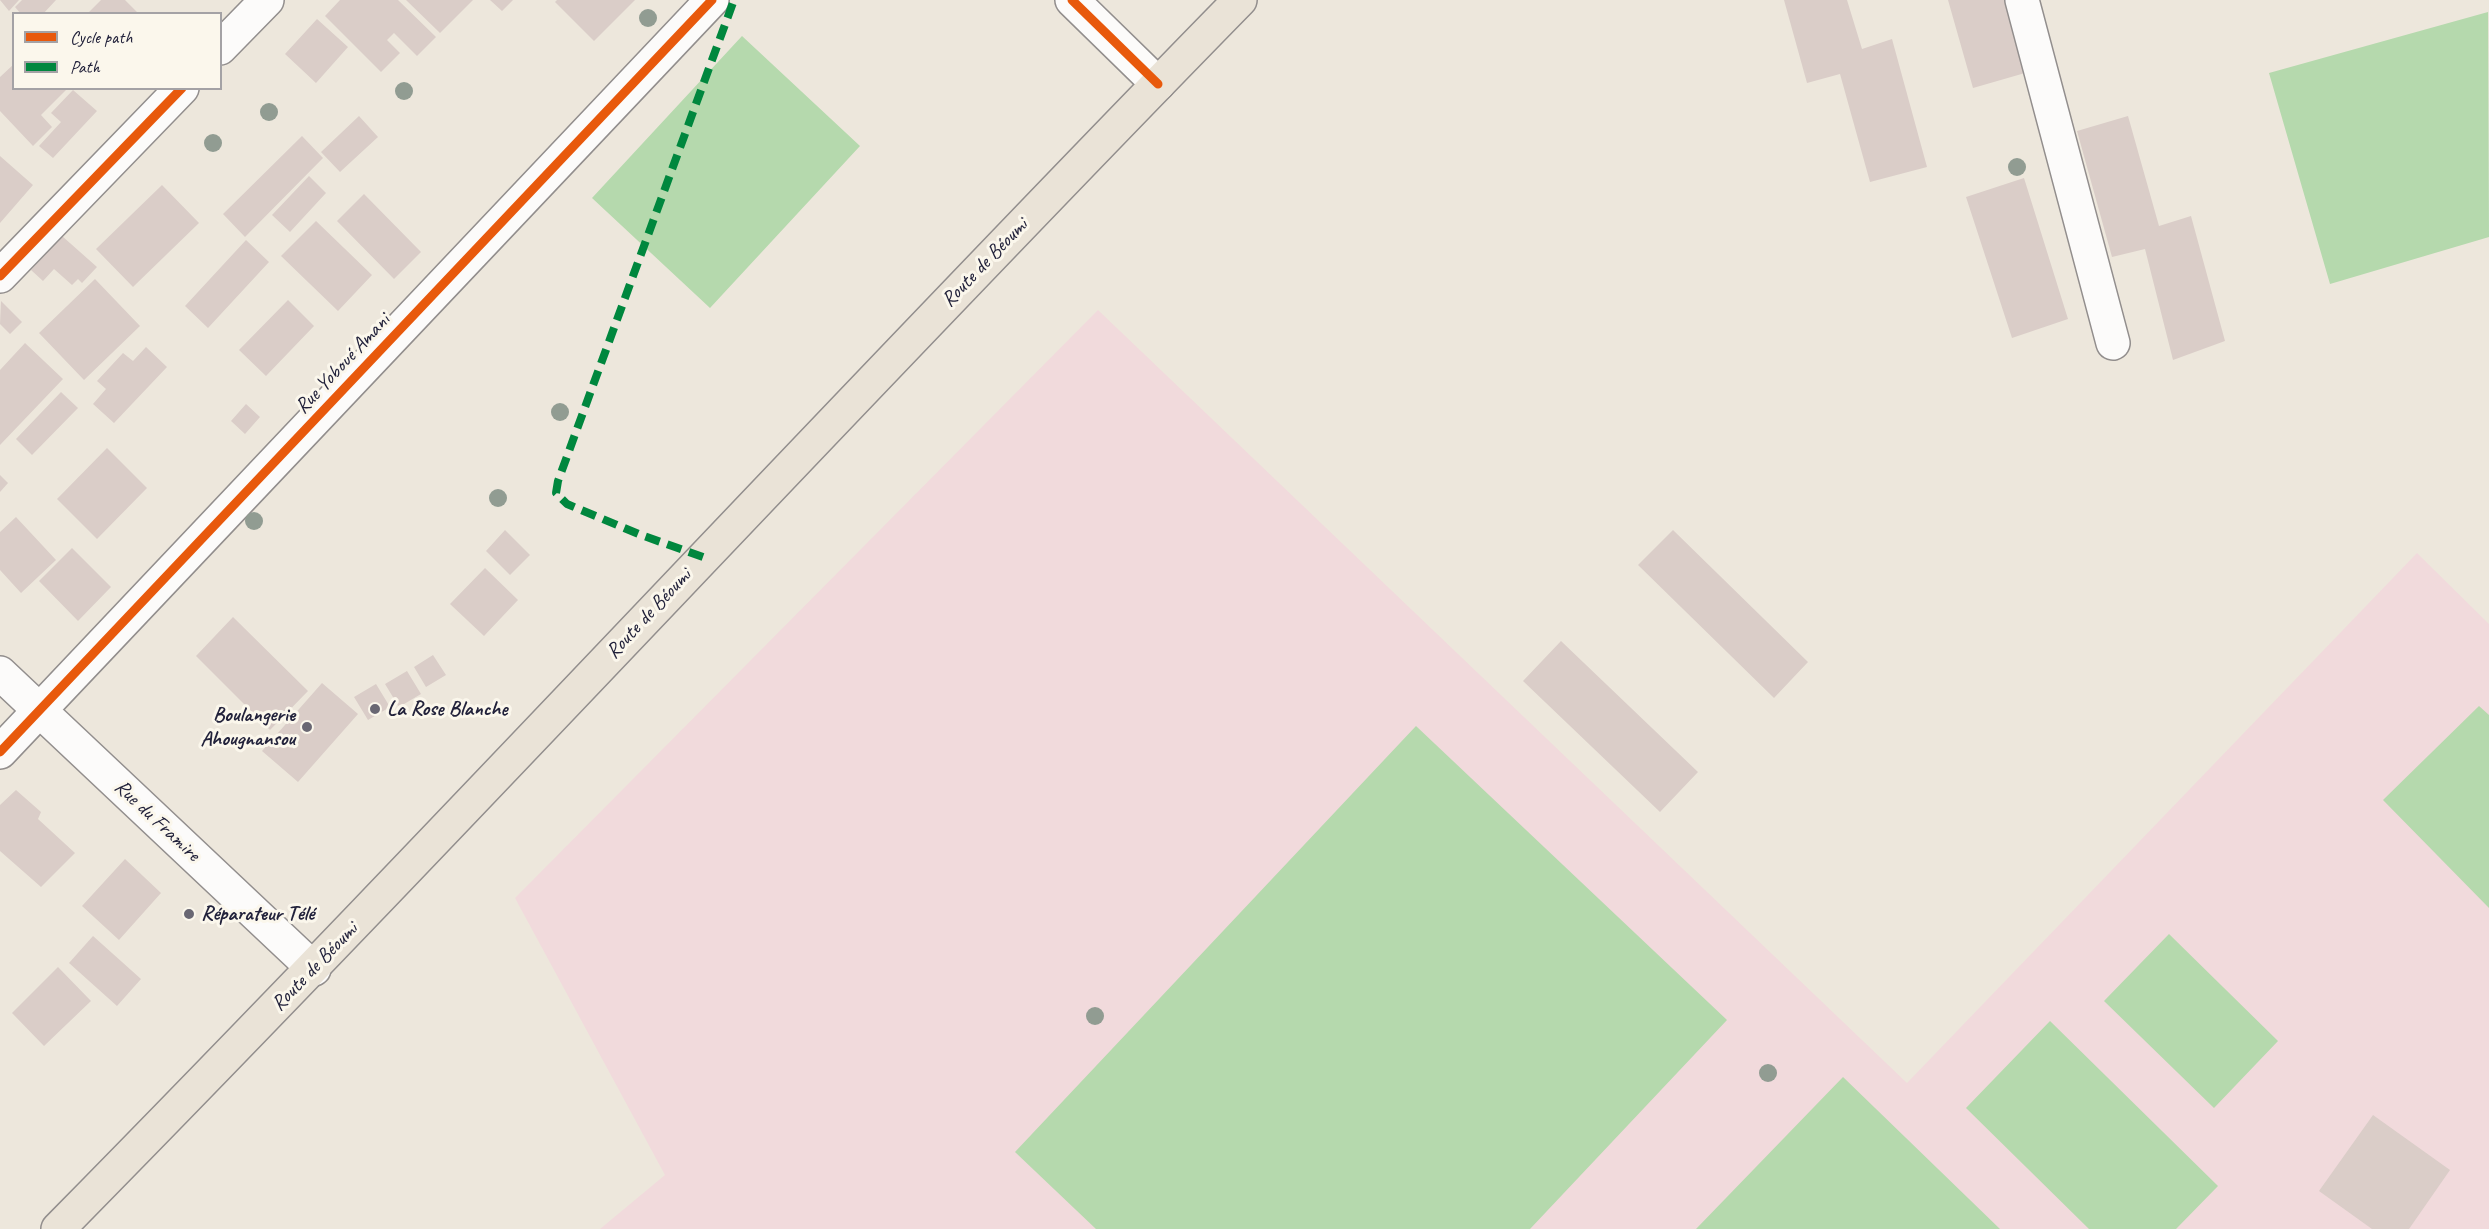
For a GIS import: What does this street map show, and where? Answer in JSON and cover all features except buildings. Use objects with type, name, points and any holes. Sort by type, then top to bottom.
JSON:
[{"type":"main road","name":"Route de Béoumi","points":[[58,1229],[314,969],[703,557],[1240,0]]},
{"type":"street","points":[[222,46],[267,0]]},
{"type":"street","name":"Rue Yoboué Amani","points":[[0,752],[712,0]]},
{"type":"street","points":[[1071,0],[1158,84]]},
{"type":"street","points":[[2022,0],[2113,343]]},
{"type":"street","points":[[0,276],[180,90]]},
{"type":"street","name":"Rue du Framire","points":[[0,673],[314,969]]},
{"type":"shaded area","points":[[1098,310],[1907,1083],[2417,553],[2489,624],[2489,1229],[600,1229],[665,1175],[515,898]]},
{"type":"green space","points":[[2488,12],[2489,237],[2330,284],[2269,73]]},
{"type":"green space","points":[[742,36],[860,146],[710,308],[592,198]]},
{"type":"green space","points":[[2479,706],[2489,715],[2489,908],[2383,800]]},
{"type":"green space","points":[[1416,726],[1727,1020],[1530,1229],[1096,1229],[1015,1152]]},
{"type":"green space","points":[[2169,934],[2278,1041],[2214,1108],[2104,1001]]},
{"type":"green space","points":[[2050,1021],[2218,1186],[2176,1229],[2089,1229],[1966,1108]]},
{"type":"green space","points":[[1843,1077],[2000,1229],[1696,1229]]},
{"type":"marked path","points":[[703,557],[641,535],[567,504],[556,493],[558,481],[734,0]]},
{"type":"cycle path","points":[[0,752],[712,0]]},
{"type":"cycle path","points":[[1072,0],[1158,84]]},
{"type":"cycle path","points":[[0,276],[180,90]]},
{"type":"place","name":"La Rose Blanche","points":[[375,709]]},
{"type":"place","name":"Boulangerie Ahougnansou","points":[[307,727]]},
{"type":"place","name":"Réparateur Télé","points":[[189,914]]}]
